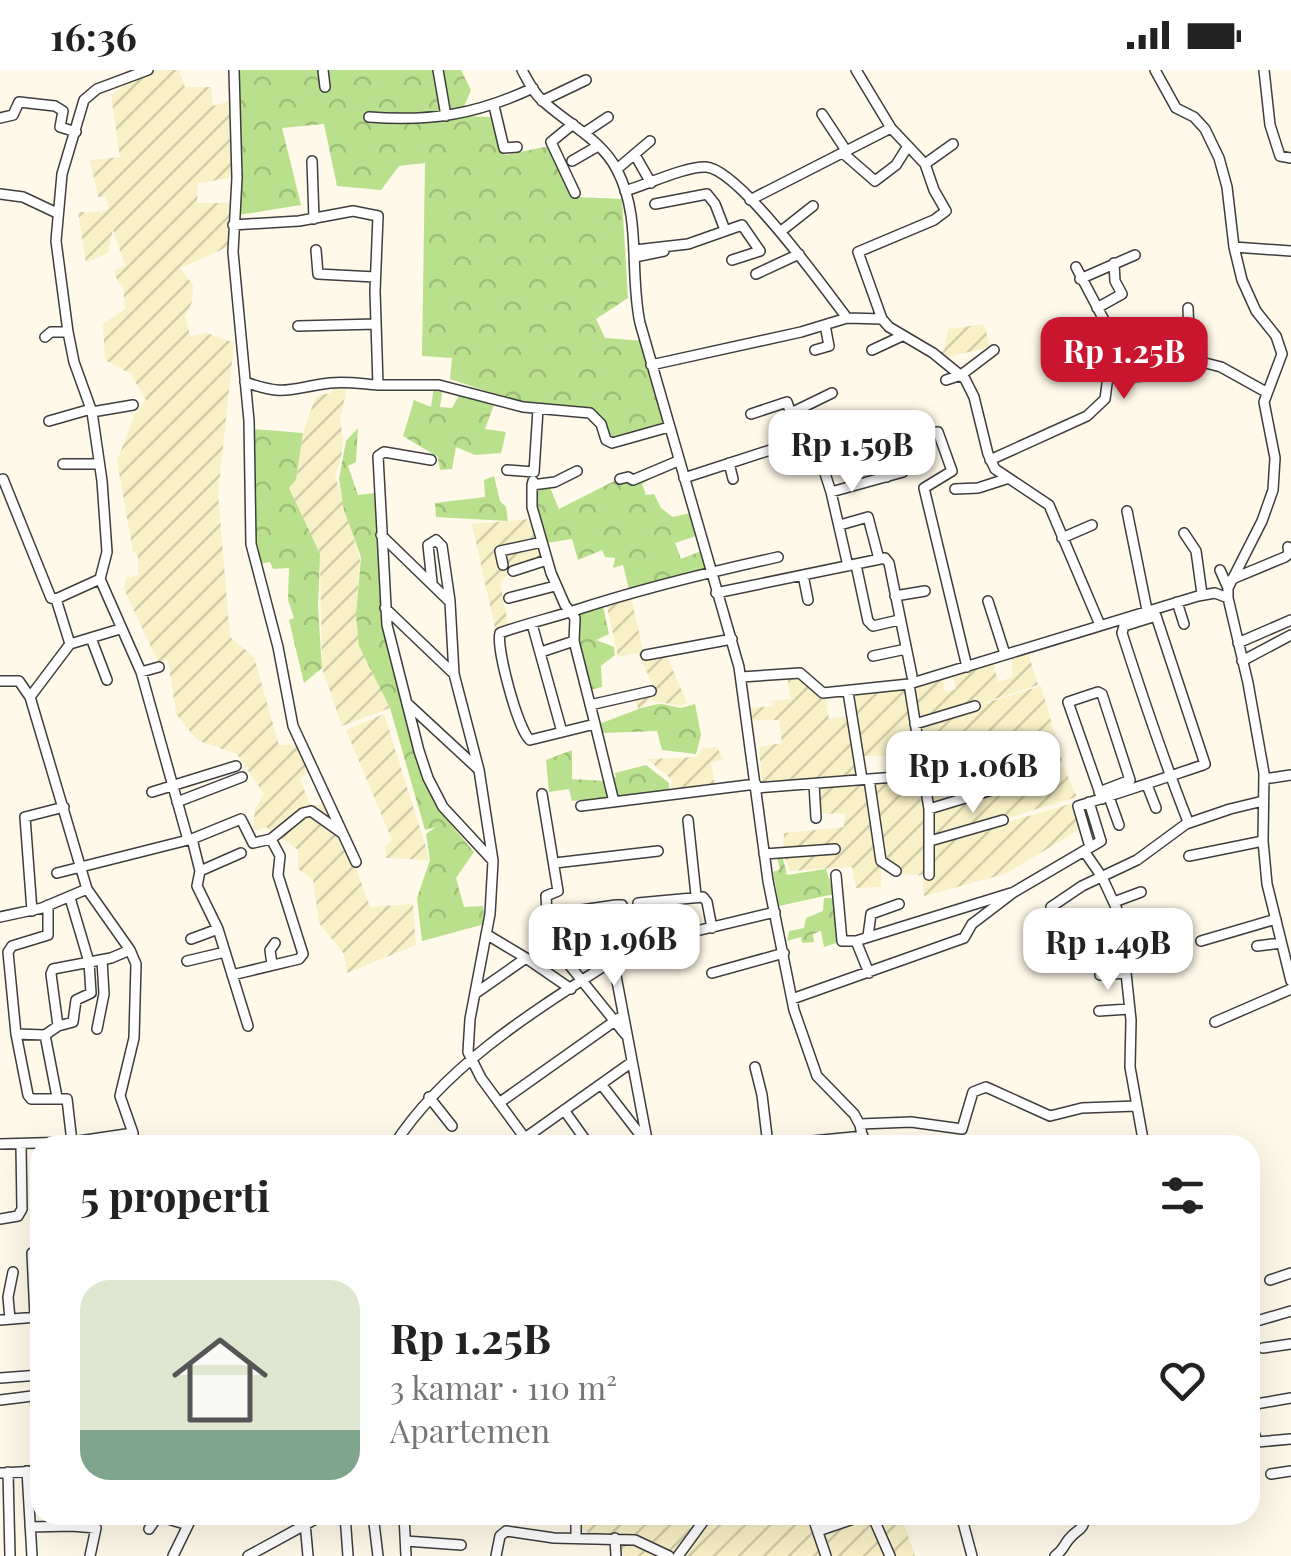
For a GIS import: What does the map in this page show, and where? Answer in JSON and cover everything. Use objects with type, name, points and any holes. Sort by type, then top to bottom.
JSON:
[{"type":"street","points":[[148,70],[92,92],[84,100],[62,174],[57,213],[58,260],[74,362],[92,410],[100,464],[107,552],[100,579],[141,672],[200,871],[198,886],[218,929],[248,1026]]},
{"type":"street","points":[[234,70],[235,303],[249,422],[251,544],[294,726],[356,862]]},
{"type":"street","points":[[323,70],[324,87]]},
{"type":"street","points":[[438,70],[446,116]]},
{"type":"street","points":[[522,70],[542,101],[598,146],[617,170],[625,191],[633,224],[634,287],[651,365],[741,677],[764,854],[792,999],[817,1076],[854,1114],[862,1135]]},
{"type":"street","points":[[856,70],[892,128],[926,164],[934,190],[946,210],[856,254],[882,319],[929,357],[961,375],[974,397],[990,460],[1006,479],[1046,500],[1100,624]]},
{"type":"street","points":[[1155,70],[1176,108],[1194,117],[1205,129],[1219,158],[1234,247],[1249,296],[1256,312],[1276,336],[1282,354],[1266,392],[1264,410],[1274,446],[1274,482],[1262,521],[1229,588]]},
{"type":"street","points":[[1264,70],[1272,135],[1280,156],[1291,158]]},
{"type":"street","points":[[542,101],[586,80]]},
{"type":"street","points":[[369,118],[446,116],[494,106],[533,88]]},
{"type":"street","points":[[0,118],[13,116],[19,102],[55,106],[63,111],[60,127],[76,132]]},
{"type":"street","points":[[494,106],[504,148],[517,146]]},
{"type":"street","points":[[822,114],[845,153],[876,181],[899,162],[908,146]]},
{"type":"street","points":[[584,134],[608,117]]},
{"type":"street","points":[[573,124],[551,142],[575,193]]},
{"type":"street","points":[[750,200],[892,128]]},
{"type":"street","points":[[617,170],[650,141]]},
{"type":"street","points":[[926,164],[953,144]]},
{"type":"street","points":[[572,161],[598,146]]},
{"type":"street","points":[[635,155],[652,183]]},
{"type":"street","points":[[312,161],[314,219]]},
{"type":"street","points":[[625,191],[709,167],[731,180],[780,232],[847,318]]},
{"type":"street","points":[[0,194],[23,197],[57,213]]},
{"type":"street","points":[[655,204],[707,194],[716,204],[725,230]]},
{"type":"street","points":[[780,232],[812,206]]},
{"type":"street","points":[[233,225],[314,219],[353,211],[378,216],[378,385]]},
{"type":"street","points":[[635,254],[656,255],[742,225],[761,248],[732,260]]},
{"type":"street","points":[[1234,247],[1291,251]]},
{"type":"street","points":[[316,250],[318,274],[375,277]]},
{"type":"street","points":[[756,274],[798,254]]},
{"type":"street","points":[[1080,279],[1135,255]]},
{"type":"street","points":[[1098,308],[1122,294],[1114,263]]},
{"type":"street","points":[[990,460],[1087,416],[1105,399],[1112,346],[1098,308],[1076,267]]},
{"type":"street","points":[[1188,308],[1190,359],[1221,367],[1266,392]]},
{"type":"street","points":[[651,365],[847,318],[882,319]]},
{"type":"street","points":[[298,326],[376,324]]},
{"type":"street","points":[[816,350],[829,346],[825,325]]},
{"type":"street","points":[[45,337],[51,332],[68,332]]},
{"type":"street","points":[[872,350],[902,336]]},
{"type":"street","points":[[1110,378],[1144,376],[1152,349]]},
{"type":"street","points":[[946,380],[961,375],[994,350]]},
{"type":"street","points":[[245,382],[265,391],[306,390],[336,382],[439,385],[538,409],[594,414],[606,440],[612,443],[669,427]]},
{"type":"street","points":[[792,413],[832,393]]},
{"type":"street","points":[[751,414],[784,402],[792,413],[800,440]]},
{"type":"street","points":[[49,420],[133,404]]},
{"type":"street","points":[[538,409],[532,508],[555,586],[565,606],[574,610]]},
{"type":"street","points":[[684,478],[834,428],[854,437],[871,433],[887,476]]},
{"type":"street","points":[[912,432],[938,432],[952,471],[924,488],[967,667]]},
{"type":"street","points":[[813,436],[870,624],[899,620]]},
{"type":"street","points":[[431,460],[380,452],[385,608],[419,751],[438,797],[455,823],[493,861]]},
{"type":"street","points":[[620,480],[628,476],[632,480],[678,461]]},
{"type":"street","points":[[62,464],[100,464]]},
{"type":"street","points":[[729,464],[733,480]]},
{"type":"street","points":[[507,470],[534,472]]},
{"type":"street","points":[[532,485],[555,482],[578,472]]},
{"type":"street","points":[[831,492],[903,472]]},
{"type":"street","points":[[3,479],[52,598],[56,599],[70,644]]},
{"type":"street","points":[[955,489],[978,488],[1006,479]]},
{"type":"street","points":[[1103,796],[1146,785],[1206,761],[1152,612],[1127,511]]},
{"type":"street","points":[[840,525],[868,517],[879,559]]},
{"type":"street","points":[[1062,538],[1092,524]]},
{"type":"street","points":[[1184,533],[1196,551],[1202,594]]},
{"type":"street","points":[[380,536],[450,602]]},
{"type":"street","points":[[432,582],[428,545],[436,540],[442,546],[450,602],[454,674],[479,770],[493,861],[486,934],[468,1042],[470,1060],[522,1135]]},
{"type":"street","points":[[503,564],[500,551],[542,542]]},
{"type":"street","points":[[1187,819],[1122,630],[1176,602],[1229,588],[1285,557],[1288,547]]},
{"type":"street","points":[[595,724],[526,738],[498,635],[574,610],[778,557]]},
{"type":"street","points":[[513,571],[547,560]]},
{"type":"street","points":[[716,593],[888,560],[906,649],[929,809],[929,874]]},
{"type":"street","points":[[1220,570],[1229,588],[1264,779],[1263,841],[1268,884],[1291,981]]},
{"type":"street","points":[[804,574],[808,600]]},
{"type":"street","points":[[56,599],[100,579]]},
{"type":"street","points":[[509,598],[555,586]]},
{"type":"street","points":[[895,596],[924,590]]},
{"type":"street","points":[[988,601],[1004,654]]},
{"type":"street","points":[[1176,602],[1184,624]]},
{"type":"street","points":[[385,608],[454,674]]},
{"type":"street","points":[[574,610],[574,641],[614,802]]},
{"type":"street","points":[[741,677],[800,673],[823,693],[848,692],[967,667],[1100,624],[1152,612]]},
{"type":"street","points":[[1238,643],[1291,620]]},
{"type":"street","points":[[532,624],[562,732]]},
{"type":"street","points":[[30,697],[70,644],[120,629]]},
{"type":"street","points":[[1242,661],[1291,635]]},
{"type":"street","points":[[90,638],[107,680]]},
{"type":"street","points":[[646,655],[732,639]]},
{"type":"street","points":[[541,652],[574,641]]},
{"type":"street","points":[[873,656],[906,649]]},
{"type":"street","points":[[141,672],[159,667]]},
{"type":"street","points":[[0,681],[20,682],[30,697],[87,889],[136,964],[132,1058],[120,1096],[133,1133],[119,1135]]},
{"type":"street","points":[[590,705],[651,692]]},
{"type":"street","points":[[848,692],[881,861],[896,871]]},
{"type":"street","points":[[1119,825],[1103,796],[1068,702],[1098,692],[1102,694],[1130,780],[1103,796],[1078,806],[1087,849],[1120,916],[1129,1009],[1132,1106],[1127,1118]]},
{"type":"street","points":[[408,705],[479,770]]},
{"type":"street","points":[[916,724],[975,706]]},
{"type":"street","points":[[144,740],[157,735]]},
{"type":"street","points":[[581,806],[756,786],[924,774],[1031,743]]},
{"type":"street","points":[[152,792],[236,766]]},
{"type":"street","points":[[1264,779],[1291,775]]},
{"type":"street","points":[[177,802],[242,777]]},
{"type":"street","points":[[814,784],[816,818]]},
{"type":"street","points":[[1146,785],[1156,808]]},
{"type":"street","points":[[929,809],[1005,786]]},
{"type":"street","points":[[542,794],[561,913]]},
{"type":"street","points":[[1051,907],[1082,886],[1136,860],[1186,824],[1264,802]]},
{"type":"street","points":[[32,911],[26,817],[64,807]]},
{"type":"street","points":[[57,872],[190,840],[238,819],[253,844],[271,839],[311,811],[344,834]]},
{"type":"street","points":[[688,820],[696,895]]},
{"type":"street","points":[[930,841],[1003,820]]},
{"type":"street","points":[[232,975],[299,959],[303,954],[278,875],[280,856],[271,839]]},
{"type":"street","points":[[1189,856],[1263,841]]},
{"type":"street","points":[[792,999],[960,940],[972,924],[1014,892],[1087,849]]},
{"type":"street","points":[[764,854],[835,850]]},
{"type":"street","points":[[555,864],[658,851]]},
{"type":"street","points":[[200,871],[241,853]]},
{"type":"street","points":[[836,875],[842,942],[1014,892]]},
{"type":"street","points":[[0,918],[32,911],[87,889]]},
{"type":"street","points":[[558,891],[546,896],[554,946],[625,1034]]},
{"type":"street","points":[[1114,902],[1141,892]]},
{"type":"street","points":[[638,903],[703,896],[712,928]]},
{"type":"street","points":[[16,1034],[44,1035],[73,1022],[76,1000],[91,993],[90,962],[70,898]]},
{"type":"street","points":[[868,936],[871,914],[899,904]]},
{"type":"street","points":[[48,905],[48,935],[9,948],[16,1034],[30,1098],[67,1099],[71,1135]]},
{"type":"street","points":[[547,915],[622,905],[627,915]]},
{"type":"street","points":[[401,1135],[429,1097],[470,1060],[613,960],[638,946],[774,912]]},
{"type":"street","points":[[1201,941],[1276,918]]},
{"type":"street","points":[[191,938],[218,929]]},
{"type":"street","points":[[486,934],[571,989]]},
{"type":"street","points":[[856,940],[869,974]]},
{"type":"street","points":[[272,964],[270,950],[276,942]]},
{"type":"street","points":[[1257,946],[1282,943]]},
{"type":"street","points":[[58,1026],[52,972],[130,950]]},
{"type":"street","points":[[187,961],[225,952]]},
{"type":"street","points":[[712,973],[784,954]]},
{"type":"street","points":[[476,993],[526,958]]},
{"type":"street","points":[[96,1029],[104,994],[102,960]]},
{"type":"street","points":[[613,960],[646,1135]]},
{"type":"street","points":[[1103,960],[1126,960]]},
{"type":"street","points":[[1100,974],[1126,973]]},
{"type":"street","points":[[0,990],[12,988]]},
{"type":"street","points":[[1215,1022],[1291,989]]},
{"type":"street","points":[[1099,1011],[1129,1009]]},
{"type":"street","points":[[499,1104],[624,1014]]},
{"type":"street","points":[[44,1035],[57,1097]]},
{"type":"street","points":[[534,1135],[632,1062]]},
{"type":"street","points":[[755,1068],[768,1135]]},
{"type":"street","points":[[601,1084],[640,1135]]},
{"type":"street","points":[[860,1124],[912,1122],[962,1128],[973,1092],[986,1087],[1050,1116],[1082,1108],[1140,1108],[1143,1135]]},
{"type":"street","points":[[429,1097],[452,1126]]},
{"type":"street","points":[[564,1110],[582,1135]]},
{"type":"street","points":[[0,1144],[30,1145]]},
{"type":"street","points":[[0,1219],[18,1216],[22,1209],[21,1146]]},
{"type":"street","points":[[13,1272],[5,1320],[30,1318]]},
{"type":"street","points":[[1270,1280],[1291,1273]]},
{"type":"street","points":[[1260,1320],[1291,1311]]},
{"type":"street","points":[[1263,1348],[1291,1344]]},
{"type":"street","points":[[0,1378],[30,1376]]},
{"type":"street","points":[[0,1400],[30,1396]]},
{"type":"street","points":[[1260,1403],[1291,1398]]},
{"type":"street","points":[[1260,1442],[1291,1438]]},
{"type":"street","points":[[10,1556],[4,1473],[28,1471],[32,1556]]},
{"type":"street","points":[[1271,1474],[1291,1471]]},
{"type":"street","points":[[30,1528],[57,1525]]},
{"type":"street","points":[[84,1525],[97,1529],[90,1556]]},
{"type":"street","points":[[149,1529],[152,1525]]},
{"type":"street","points":[[173,1556],[188,1525]]},
{"type":"street","points":[[252,1555],[302,1525]]},
{"type":"street","points":[[304,1525],[308,1556]]},
{"type":"street","points":[[345,1525],[348,1556]]},
{"type":"street","points":[[375,1525],[378,1556]]},
{"type":"street","points":[[405,1525],[406,1556]]},
{"type":"street","points":[[576,1525],[576,1537]]},
{"type":"street","points":[[678,1556],[701,1525]]},
{"type":"street","points":[[816,1525],[826,1556]]},
{"type":"street","points":[[818,1531],[837,1525]]},
{"type":"street","points":[[873,1525],[890,1556]]},
{"type":"street","points":[[964,1525],[972,1556]]},
{"type":"street","points":[[1055,1556],[1083,1525]]},
{"type":"street","points":[[496,1556],[500,1536],[506,1531],[554,1538],[641,1541],[669,1556]]},
{"type":"street","points":[[615,1538],[616,1556]]},
{"type":"street","points":[[406,1541],[461,1544]]},
{"type":"shaded area","points":[[149,70],[179,70],[185,87],[211,87],[213,106],[236,99],[236,177],[198,183],[197,203],[234,203],[232,245],[180,268],[193,285],[192,302],[185,316],[190,336],[207,333],[234,343],[218,494],[230,637],[254,657],[279,745],[295,745],[311,767],[300,779],[311,807],[326,802],[342,830],[370,907],[413,904],[416,945],[347,973],[344,954],[319,923],[313,880],[298,869],[298,850],[266,827],[253,831],[255,809],[264,794],[237,754],[197,740],[176,714],[168,660],[158,662],[124,589],[126,578],[138,575],[138,556],[133,551],[117,461],[135,414],[146,400],[131,374],[105,360],[103,324],[125,309],[123,286],[114,270],[125,266],[113,229],[108,253],[86,263],[78,212],[109,209],[106,197],[98,197],[90,160],[120,157],[111,95]]},
{"type":"shaded area","points":[[984,324],[990,347],[944,358],[937,353],[944,351],[948,329]]},
{"type":"shaded area","points":[[348,384],[340,418],[341,459],[335,475],[360,560],[356,615],[361,649],[390,708],[342,726],[322,668],[320,554],[289,488],[296,480],[303,433],[316,396],[331,393],[334,386]]},
{"type":"shaded area","points":[[531,519],[546,557],[511,570],[500,583],[508,624],[495,628],[472,524]]},
{"type":"shaded area","points":[[631,597],[644,654],[665,652],[687,703],[680,706],[650,700],[639,711],[635,700],[656,692],[638,653],[618,657],[607,606]]},
{"type":"shaded area","points":[[1026,646],[1038,685],[915,725],[1041,686],[1063,763],[930,802],[925,776],[941,771],[946,786],[953,781],[951,766],[921,774],[901,772],[897,755],[862,756],[849,696],[942,678],[945,692],[956,689],[952,672],[993,661],[998,682],[1013,677],[1011,651]]},
{"type":"shaded area","points":[[800,675],[825,696],[829,719],[852,715],[861,779],[762,784],[759,747],[782,743],[779,720],[753,720],[750,708],[774,706],[770,701],[791,699],[787,678]]},
{"type":"shaded area","points":[[384,714],[430,860],[386,858],[385,846],[392,840],[346,730]]},
{"type":"shaded area","points":[[717,747],[723,759],[711,763],[715,786],[672,789],[671,779],[647,759],[697,757],[703,748]]},
{"type":"shaded area","points":[[1063,766],[1077,797],[930,841],[929,809]]},
{"type":"shaded area","points":[[922,777],[927,876],[885,873],[872,783]]},
{"type":"shaded area","points":[[866,783],[881,865],[881,887],[856,888],[852,867],[790,871],[785,857],[838,851],[783,849],[784,833],[844,827],[845,813],[822,814],[817,788]]},
{"type":"shaded area","points":[[1073,803],[1082,828],[1005,874],[924,896],[923,879],[934,877],[933,844]]},
{"type":"shaded area","points":[[582,1525],[904,1525],[915,1556],[626,1556],[582,1529]]},
{"type":"green space","points":[[237,70],[461,70],[471,90],[460,116],[492,117],[505,155],[549,146],[577,197],[622,199],[628,298],[596,319],[605,338],[645,341],[667,421],[612,443],[598,419],[509,399],[450,379],[452,358],[422,356],[425,163],[399,166],[381,190],[337,186],[324,124],[282,128],[301,205],[238,215]]},
{"type":"green space","points":[[434,387],[443,387],[440,407],[452,408],[461,392],[495,402],[485,429],[506,432],[501,453],[475,455],[456,447],[452,469],[440,470],[438,457],[403,436],[414,400],[431,407]]},
{"type":"green space","points":[[358,428],[356,462],[348,466],[358,495],[375,493],[380,504],[390,639],[429,785],[448,821],[474,852],[456,878],[464,907],[483,906],[485,924],[422,941],[417,898],[430,860],[426,834],[436,827],[425,830],[390,708],[359,646],[356,615],[361,557],[344,510],[339,479],[346,441]]},
{"type":"green space","points":[[253,429],[303,433],[296,480],[289,488],[320,554],[322,668],[304,683],[289,620],[294,618],[288,600],[289,568],[273,569],[270,562],[259,564],[250,536]]},
{"type":"green space","points":[[650,471],[653,477],[642,484],[646,495],[654,494],[661,508],[673,517],[690,513],[696,536],[675,543],[681,559],[701,551],[707,568],[629,589],[623,565],[613,568],[615,558],[605,557],[602,550],[578,560],[572,539],[546,543],[535,492],[549,485],[559,509],[626,475],[633,480]]},
{"type":"green space","points":[[494,476],[508,521],[436,517],[435,503],[485,497],[484,480]]},
{"type":"green space","points":[[602,602],[609,634],[596,640],[614,647],[615,655],[601,666],[602,687],[590,690],[576,614]]},
{"type":"green space","points":[[662,704],[681,708],[695,704],[701,735],[696,754],[662,750],[657,731],[602,733],[601,723]]},
{"type":"green space","points":[[572,750],[572,779],[605,781],[616,777],[615,773],[646,765],[669,783],[669,792],[572,801],[569,789],[549,792],[546,760]]},
{"type":"green space","points":[[782,855],[787,875],[826,869],[834,894],[779,906],[773,872],[780,869],[777,858]]},
{"type":"green space","points":[[824,898],[833,898],[839,942],[824,947],[821,931],[813,934],[814,942],[802,943],[801,937],[787,941],[789,931],[804,928],[806,918],[823,911]]},
{"type":"green space","points":[[626,902],[631,928],[613,931],[623,946],[634,940],[635,944],[597,967],[582,941],[590,935],[603,955],[617,945],[611,931],[568,936],[569,915]]}]
